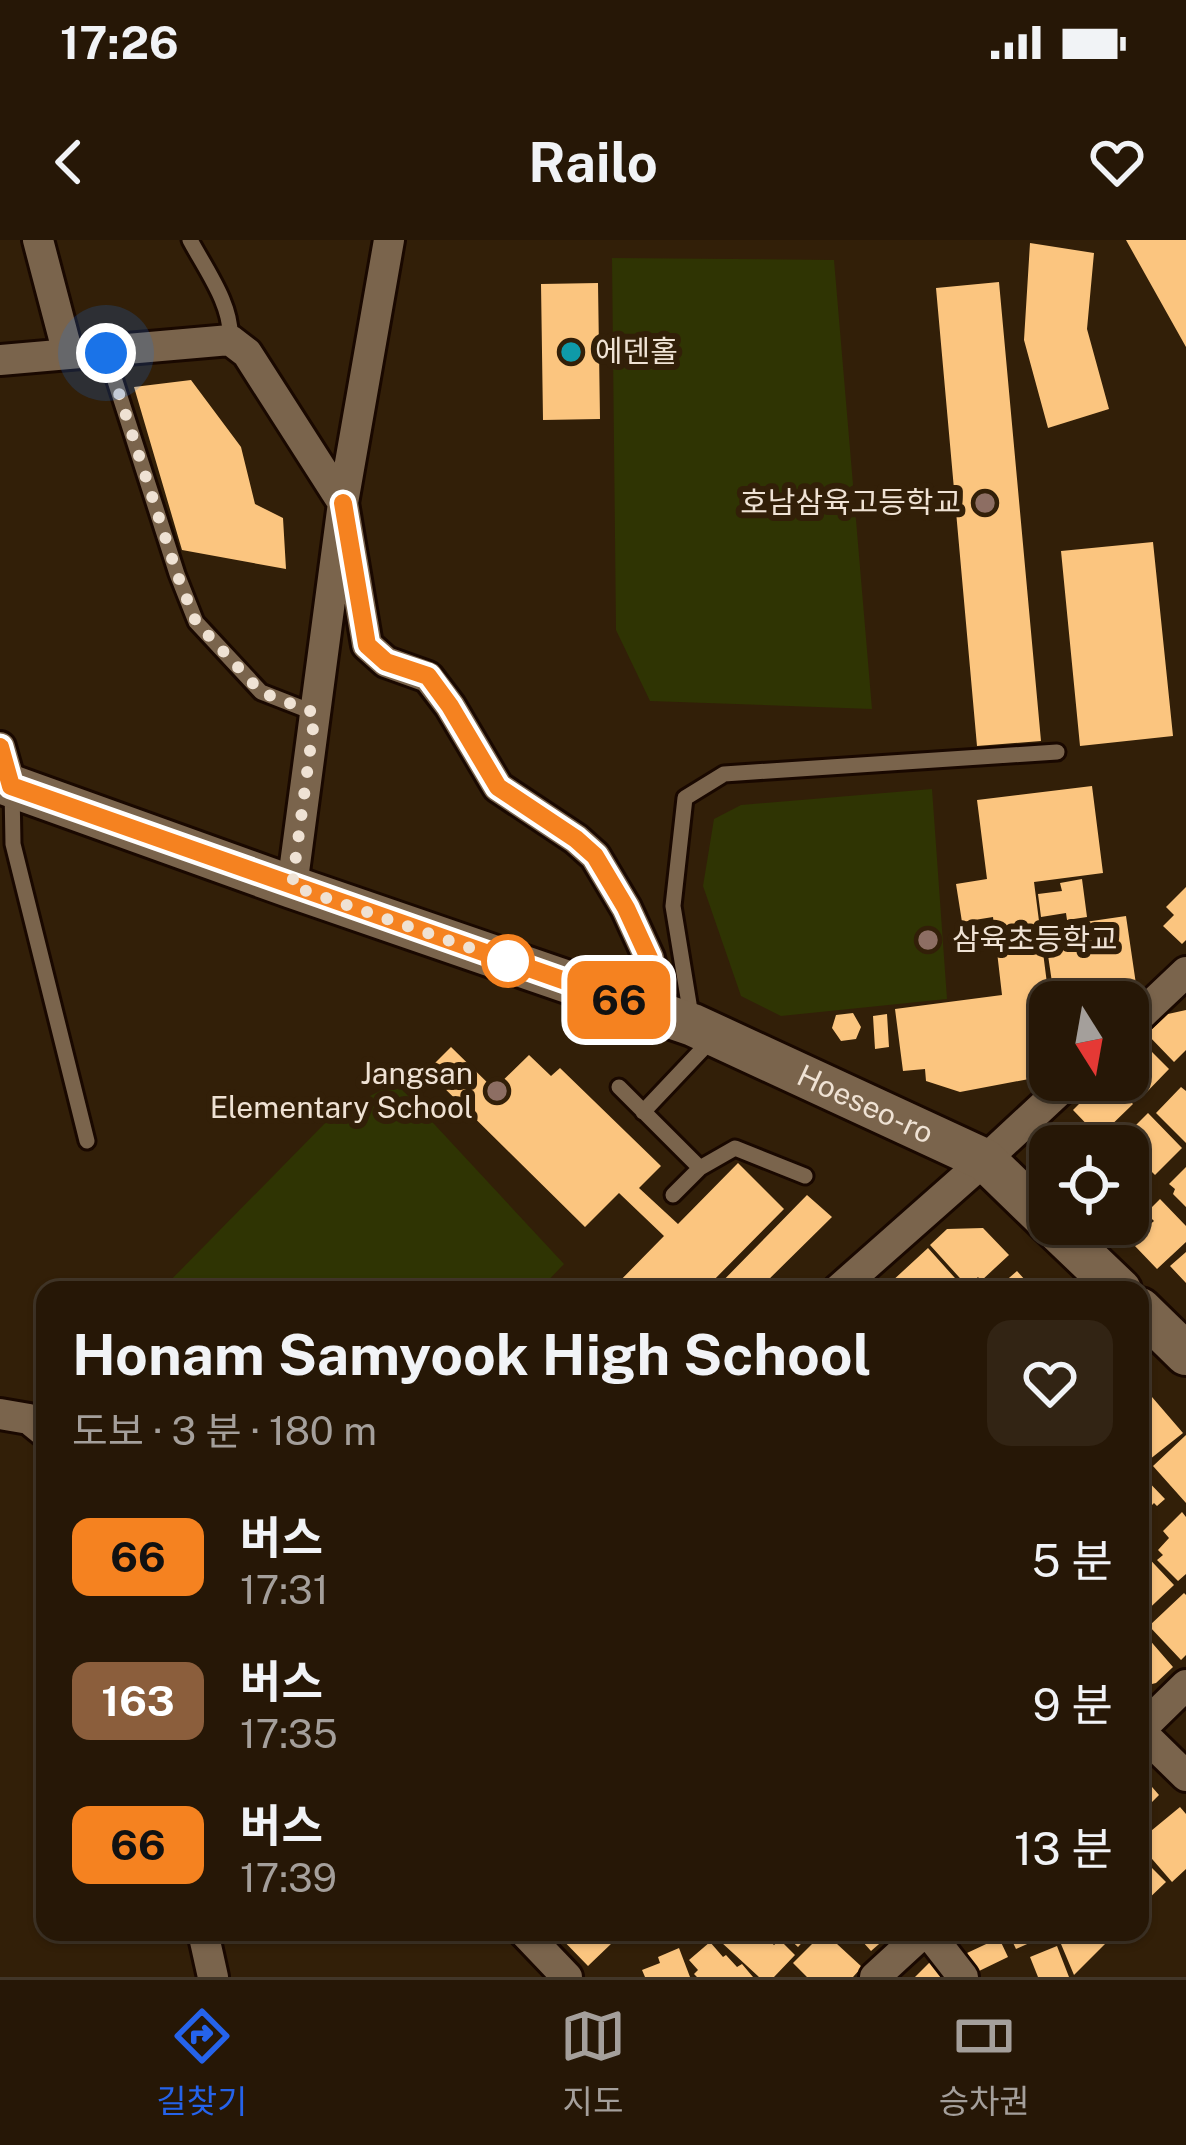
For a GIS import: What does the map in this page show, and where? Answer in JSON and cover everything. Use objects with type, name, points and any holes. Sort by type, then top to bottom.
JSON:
[{"type":"street","points":[[38,240],[68,354]]},
{"type":"street","points":[[292,886],[343,503],[389,240]]},
{"type":"street","points":[[0,360],[239,347],[343,503],[367,645],[386,662],[428,676],[498,787],[595,856],[690,1025]]},
{"type":"street","name":"Hoeseo-ro","points":[[4,772],[292,886],[690,1025],[986,1160],[1029,1202]]},
{"type":"street","points":[[1149,1007],[1186,972]]},
{"type":"street","points":[[848,1281],[1049,1101]]},
{"type":"street","name":"Hoeseo-ro","points":[[1074,1245],[1111,1281]]},
{"type":"street","points":[[1149,1318],[1186,1354]]},
{"type":"street","points":[[0,1414],[36,1425]]},
{"type":"street","points":[[1149,1721],[1186,1685]]},
{"type":"street","points":[[1149,1739],[1186,1776]]},
{"type":"street","points":[[205,1941],[214,1977]]},
{"type":"street","points":[[533,1941],[567,1977]]},
{"type":"street","points":[[875,1977],[916,1941]]},
{"type":"street","points":[[935,1941],[963,1977]]},
{"type":"lane","points":[[190,240],[224,304],[239,347]]},
{"type":"lane","points":[[106,353],[196,622],[261,692],[315,713]]},
{"type":"lane","points":[[644,1112],[690,1025],[673,906],[685,798],[724,774],[1057,752]]},
{"type":"lane","points":[[4,772],[14,844],[87,1141]]},
{"type":"lane","points":[[619,1087],[700,1168]]},
{"type":"lane","points":[[673,1195],[700,1168],[735,1148],[805,1176]]},
{"type":"green space","points":[[612,258],[834,260],[872,709],[650,701],[616,630]]},
{"type":"green space","points":[[932,789],[947,999],[781,1016],[741,996],[703,886],[714,819],[741,805]]},
{"type":"green space","points":[[396,1083],[564,1264],[548,1281],[170,1281],[334,1114]]},
{"type":"building","points":[[1126,240],[1186,240],[1186,347]]},
{"type":"building","points":[[1030,243],[1094,253],[1087,329],[1109,409],[1048,428],[1024,340]]},
{"type":"building","points":[[999,282],[1041,741],[977,746],[936,288]]},
{"type":"building","name":"에덴홀","points":[[598,283],[600,419],[543,420],[541,284]]},
{"type":"building","points":[[191,380],[241,447],[255,504],[283,518],[286,569],[182,550],[134,387]]},
{"type":"building","points":[[1153,542],[1173,736],[1080,746],[1061,551]]},
{"type":"building","points":[[1092,786],[1103,873],[1034,882],[1047,981],[1029,981],[1029,1079],[960,1092],[926,1081],[925,1069],[903,1071],[895,1009],[1002,995],[993,917],[962,922],[956,884],[987,879],[977,800]]},
{"type":"building","points":[[1082,879],[1087,917],[1067,920],[1066,913],[1041,917],[1038,894],[1062,891],[1060,883]]},
{"type":"building","points":[[1186,887],[1186,940],[1182,944],[1163,926],[1174,915],[1166,907]]},
{"type":"building","points":[[1126,916],[1136,981],[1052,981],[1044,928]]},
{"type":"building","points":[[1186,1010],[1186,1050],[1174,1062],[1149,1036],[1168,1014]]},
{"type":"building","points":[[853,1013],[861,1027],[856,1039],[841,1041],[832,1028],[836,1015]]},
{"type":"building","points":[[887,1014],[889,1047],[875,1049],[873,1016]]},
{"type":"building","points":[[451,1047],[494,1089],[529,1055],[551,1076],[560,1068],[661,1166],[639,1188],[678,1224],[738,1163],[784,1209],[713,1281],[620,1281],[664,1236],[619,1193],[585,1227],[427,1071]]},
{"type":"building","points":[[1149,1049],[1169,1069],[1149,1090]]},
{"type":"building","points":[[1181,1087],[1186,1091],[1186,1143],[1156,1113]]},
{"type":"building","points":[[1082,1101],[1133,1104],[1111,1125],[1087,1125],[1073,1110]]},
{"type":"building","points":[[1148,1113],[1182,1148],[1155,1175],[1149,1169],[1149,1125],[1136,1125]]},
{"type":"building","points":[[1186,1167],[1186,1207],[1169,1184]]},
{"type":"building","points":[[807,1195],[832,1217],[767,1281],[723,1281]]},
{"type":"building","points":[[1160,1199],[1186,1226],[1186,1242],[1157,1269],[1134,1245],[1149,1245],[1149,1225],[1154,1221],[1149,1210]]},
{"type":"building","points":[[983,1228],[1009,1255],[981,1281],[978,1277],[963,1281],[930,1245],[947,1229]]},
{"type":"building","points":[[928,1248],[958,1281],[892,1281]]},
{"type":"building","points":[[1186,1252],[1186,1283],[1170,1266]]},
{"type":"building","points":[[1017,1271],[1026,1281],[1005,1281]]},
{"type":"building","points":[[1152,1397],[1183,1433],[1149,1460]]},
{"type":"building","points":[[1186,1435],[1186,1503],[1153,1466]]},
{"type":"building","points":[[1149,1482],[1165,1499],[1157,1506],[1154,1503],[1149,1508]]},
{"type":"building","points":[[1182,1512],[1186,1517],[1186,1574],[1178,1581],[1157,1560],[1163,1555],[1158,1550],[1169,1538],[1163,1531]]},
{"type":"building","points":[[1149,1559],[1174,1585],[1149,1609]]},
{"type":"building","points":[[1184,1593],[1186,1655],[1181,1660],[1149,1626]]},
{"type":"building","points":[[1149,1639],[1173,1667],[1149,1685]]},
{"type":"building","points":[[1149,1783],[1159,1795],[1149,1805]]},
{"type":"building","points":[[1180,1807],[1186,1814],[1186,1869],[1172,1882],[1149,1855],[1149,1833]]},
{"type":"building","points":[[1149,1865],[1166,1882],[1149,1898]]},
{"type":"building","points":[[564,1941],[612,1943],[588,1966]]},
{"type":"building","points":[[770,1941],[774,1945],[781,1941],[795,1955],[774,1977],[759,1977],[721,1942]]},
{"type":"building","points":[[815,1941],[834,1941],[862,1967],[853,1977],[807,1977],[793,1963]]},
{"type":"building","points":[[862,1941],[883,1941],[871,1951]]},
{"type":"building","points":[[1000,1941],[1008,1957],[977,1972],[967,1953]]},
{"type":"building","points":[[1064,1941],[1107,1942],[1074,1975],[1061,1944]]},
{"type":"building","points":[[710,1942],[753,1977],[697,1977],[698,1970],[689,1960]]},
{"type":"building","points":[[1057,1946],[1069,1977],[1038,1977],[1030,1957]]},
{"type":"building","points":[[679,1948],[690,1977],[645,1977],[642,1970]]},
{"type":"building","points":[[933,1959],[943,1977],[915,1977]]},
{"type":"bus line","name":"66","points":[[0,747],[11,786],[662,1015],[649,958],[595,856],[498,787],[428,676],[386,662],[367,645],[343,503]]},
{"type":"place","name":"에덴홀","points":[[571,352]]},
{"type":"place","name":"호남삼육고등학교","points":[[985,503]]},
{"type":"place","name":"삼육초등학교","points":[[928,940]]},
{"type":"place","name":"Jangsan Elementary School","points":[[497,1091]]},
{"type":"route","points":[[106,353],[196,622],[261,692],[315,713],[292,886],[508,961]]}]
